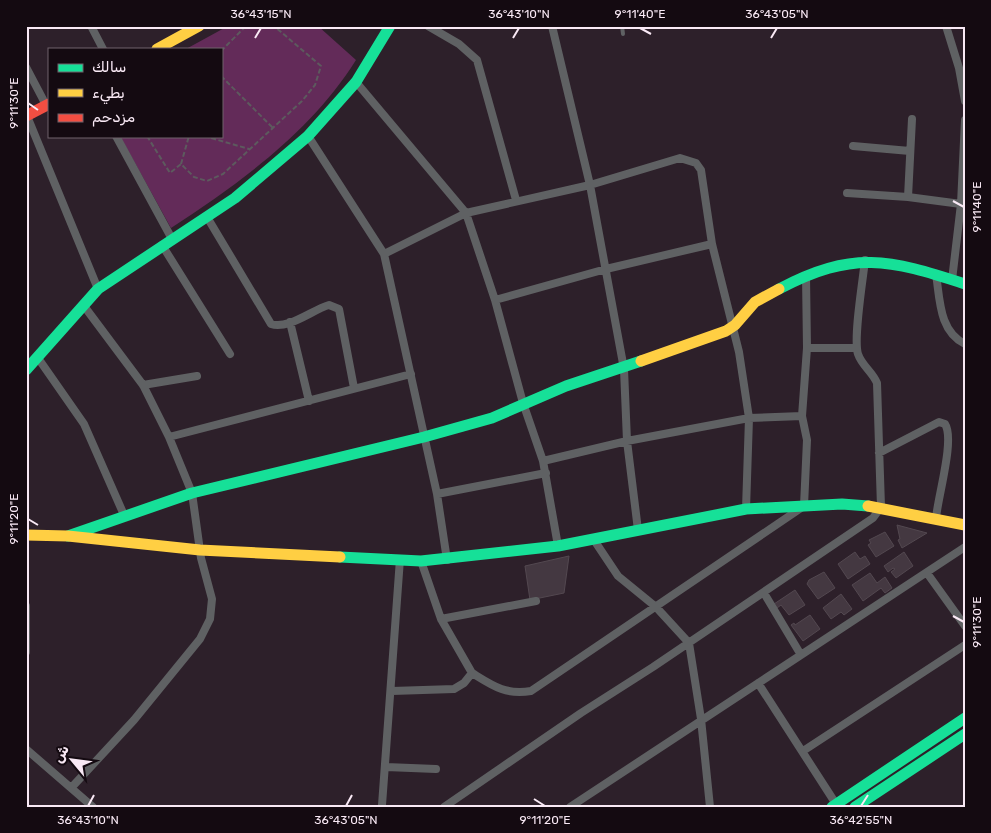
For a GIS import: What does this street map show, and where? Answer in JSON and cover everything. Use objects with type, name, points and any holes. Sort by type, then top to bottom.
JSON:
[{"type":"main road","points":[[159,48],[199,26]]},
{"type":"main road","points":[[26,370],[98,289],[207,217],[251,185],[308,136],[356,82],[390,26]]},
{"type":"main road","points":[[26,116],[47,105]]},
{"type":"main road","points":[[68,536],[192,493],[424,437],[492,418],[566,386],[683,349],[731,328],[752,304],[806,276],[838,265],[865,260],[906,265],[965,284]]},
{"type":"main road","points":[[26,535],[68,536],[200,550],[421,561],[447,560],[558,546],[746,508],[842,504],[881,507],[965,525]]},
{"type":"main road","points":[[834,805],[965,718]]},
{"type":"main road","points":[[855,807],[965,734]]},
{"type":"street","points":[[91,26],[102,48]]},
{"type":"street","points":[[428,26],[459,44],[477,60],[516,200]]},
{"type":"street","points":[[552,26],[590,185],[624,368],[627,441],[638,530]]},
{"type":"street","points":[[946,26],[959,68],[965,101]]},
{"type":"street","points":[[26,67],[47,105]]},
{"type":"street","points":[[356,82],[466,213],[495,300],[523,403],[543,461],[558,546]]},
{"type":"street","points":[[26,116],[98,289]]},
{"type":"street","points":[[908,197],[912,119]]},
{"type":"street","points":[[952,280],[963,203],[965,120]]},
{"type":"street","points":[[308,136],[384,254],[437,494],[447,560]]},
{"type":"street","points":[[117,138],[167,242],[230,354]]},
{"type":"street","points":[[853,146],[910,151]]},
{"type":"street","points":[[384,254],[466,213],[516,200],[590,185],[680,158],[689,159],[702,170],[712,244],[731,328],[739,352],[749,418],[746,508]]},
{"type":"street","points":[[847,193],[963,203]]},
{"type":"street","points":[[207,217],[268,322],[278,326],[329,305],[339,309],[354,388]]},
{"type":"street","points":[[495,300],[606,269],[712,244]]},
{"type":"street","points":[[444,807],[580,713],[689,644],[868,522],[881,507],[877,383],[872,374],[864,367],[856,348],[865,260]]},
{"type":"street","points":[[936,274],[944,323],[954,338],[965,344]]},
{"type":"street","points":[[421,561],[441,619],[472,673],[497,688],[515,694],[531,692],[804,506],[806,440],[802,416],[806,348],[806,276]]},
{"type":"street","points":[[72,787],[134,720],[200,639],[210,619],[212,599],[200,550],[192,493],[170,437],[143,385],[84,306]]},
{"type":"street","points":[[290,322],[309,401]]},
{"type":"street","points":[[806,348],[856,348]]},
{"type":"street","points":[[38,358],[84,424],[124,515]]},
{"type":"street","points":[[170,437],[411,374]]},
{"type":"street","points":[[143,385],[198,376]]},
{"type":"street","points":[[543,461],[627,441],[749,418],[802,416]]},
{"type":"street","points":[[879,452],[939,422],[945,424],[950,442],[936,518]]},
{"type":"street","points":[[437,494],[546,473]]},
{"type":"street","points":[[594,540],[618,576],[656,608],[689,644],[702,719],[710,807]]},
{"type":"street","points":[[570,807],[965,547]]},
{"type":"street","points":[[382,805],[392,691],[400,559]]},
{"type":"street","points":[[927,572],[965,626]]},
{"type":"street","points":[[764,593],[801,655]]},
{"type":"street","points":[[441,619],[536,600]]},
{"type":"street","points":[[26,606],[26,652]]},
{"type":"street","points":[[804,751],[965,646]]},
{"type":"street","points":[[392,691],[454,689],[464,683],[472,673]]},
{"type":"street","points":[[758,683],[804,751],[834,805]]},
{"type":"street","points":[[26,749],[93,807]]},
{"type":"street","points":[[386,768],[436,769]]},
{"type":"lane","points":[[622,26],[623,34]]},
{"type":"path","points":[[222,50],[246,26]]},
{"type":"path","points":[[181,164],[194,177],[207,181],[223,174],[302,101],[315,85],[320,66],[274,26]]},
{"type":"path","points":[[222,77],[273,128]]},
{"type":"path","points":[[148,138],[170,173],[181,164],[188,138]]},
{"type":"path","points":[[211,138],[250,150]]},
{"type":"shaded area","points":[[228,26],[318,26],[356,60],[318,110],[273,154],[248,174],[171,228],[121,138],[222,138],[222,48],[188,48]]},
{"type":"building","points":[[897,525],[927,533],[902,548],[898,540],[900,539]]},
{"type":"building","points":[[885,532],[894,546],[876,557],[868,545],[871,543],[869,540]]},
{"type":"building","points":[[855,552],[860,559],[865,556],[870,564],[848,579],[838,564]]},
{"type":"building","points":[[904,552],[913,566],[896,578],[891,572],[895,569],[893,568],[888,572],[884,566]]},
{"type":"building","points":[[569,556],[564,593],[530,600],[525,566]]},
{"type":"building","points":[[824,572],[835,588],[818,599],[807,584],[809,580]]},
{"type":"building","points":[[870,573],[877,583],[885,577],[892,588],[885,593],[881,588],[863,601],[852,585]]},
{"type":"building","points":[[795,590],[805,605],[789,615],[781,605],[777,608],[774,604]]},
{"type":"building","points":[[841,594],[852,609],[844,615],[841,612],[831,619],[823,608]]},
{"type":"building","points":[[810,615],[820,629],[803,641],[791,625],[794,623],[795,625]]},
{"type":"traffic: fast","points":[[26,370],[98,289],[235,198],[308,136],[356,82],[390,26]]},
{"type":"traffic: fast","points":[[779,289],[829,268],[871,262],[914,269],[965,284]]},
{"type":"traffic: fast","points":[[68,536],[192,493],[424,437],[492,418],[566,386],[641,361]]},
{"type":"traffic: fast","points":[[340,557],[421,561],[558,546],[746,509],[842,504],[868,506]]},
{"type":"traffic: fast","points":[[832,807],[965,718]]},
{"type":"traffic: fast","points":[[855,807],[965,734]]},
{"type":"traffic: slow","points":[[159,48],[199,26]]},
{"type":"traffic: slow","points":[[641,361],[726,331],[735,325],[755,302],[779,289]]},
{"type":"traffic: slow","points":[[868,506],[965,525]]},
{"type":"traffic: slow","points":[[26,535],[68,536],[200,550],[340,557]]},
{"type":"traffic: jam","points":[[26,116],[48,105]]}]
